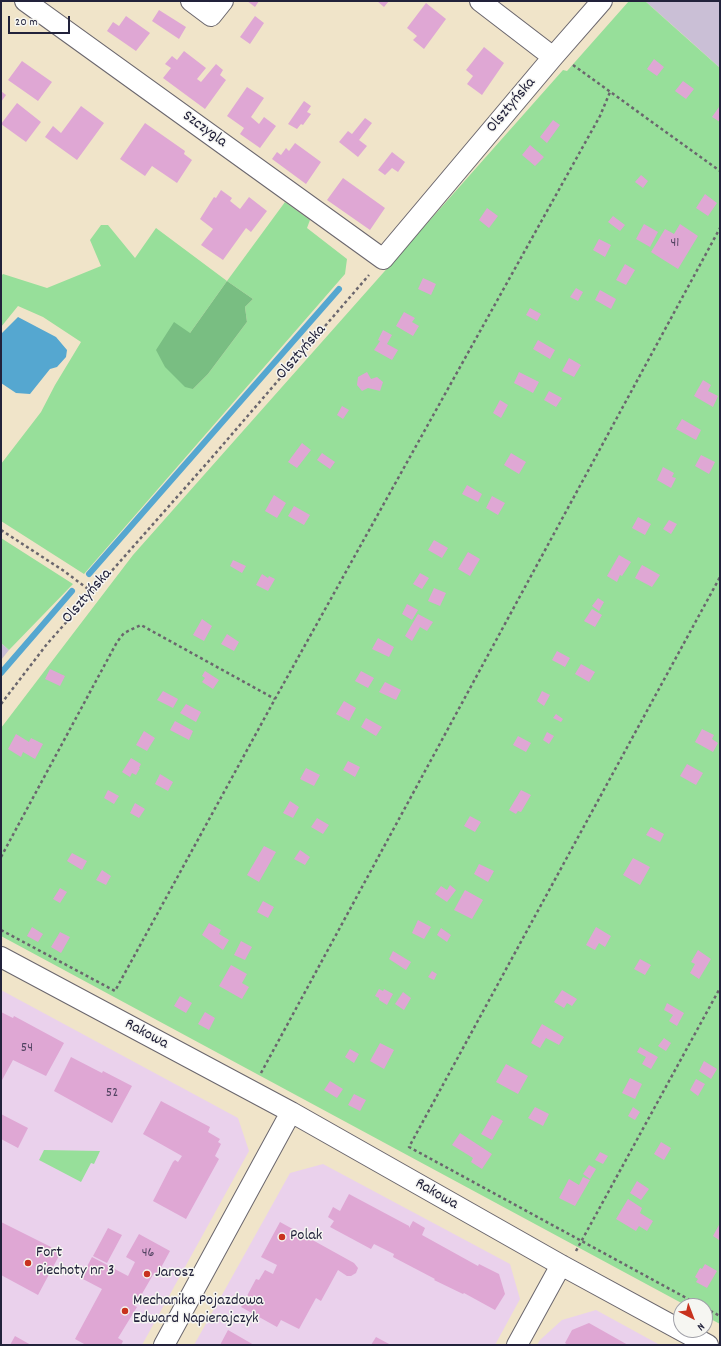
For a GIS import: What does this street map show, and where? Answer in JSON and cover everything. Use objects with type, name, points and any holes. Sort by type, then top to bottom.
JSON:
[{"type":"street","name":"Szczygla","points":[[25,1],[383,259]]},
{"type":"street","points":[[191,1],[211,16],[223,1]]},
{"type":"street","points":[[480,1],[553,57]]},
{"type":"street","name":"Olsztyńska","points":[[383,259],[602,1]]},
{"type":"street","name":"Rakowa","points":[[1,958],[291,1112],[564,1267],[708,1345]]},
{"type":"street","points":[[164,1345],[291,1112]]},
{"type":"street","points":[[517,1345],[564,1267]]},
{"type":"path","points":[[573,65],[720,171]]},
{"type":"path","points":[[1,930],[115,991],[275,699],[600,116],[610,92]]},
{"type":"path","points":[[260,1075],[720,228]]},
{"type":"path","name":"Olsztyńska","points":[[1,704],[47,644],[208,462],[383,259]]},
{"type":"path","points":[[1,530],[64,571],[92,592]]},
{"type":"path","points":[[686,1298],[409,1147],[720,576]]},
{"type":"path","points":[[1,857],[117,642],[124,633],[141,625],[275,699]]},
{"type":"path","points":[[564,1267],[582,1241],[720,988]]},
{"type":"shaded area","points":[[645,1],[720,1],[720,68],[689,40]]},
{"type":"shaded area","points":[[1,643],[9,650],[1,660]]},
{"type":"shaded area","points":[[1,990],[238,1118],[249,1151],[142,1345],[1,1345]]},
{"type":"shaded area","points":[[323,1164],[510,1264],[520,1299],[495,1345],[194,1345],[290,1173]]},
{"type":"shaded area","points":[[596,1310],[660,1345],[537,1345],[540,1340],[562,1320]]},
{"type":"green space","points":[[629,1],[645,1],[720,68],[720,1324],[713,1320],[713,1298],[673,1298],[1,936],[1,728],[133,555],[563,70],[567,71]]},
{"type":"green space","points":[[285,202],[310,220],[307,228],[347,259],[345,274],[84,574],[1,521],[1,464],[41,412],[55,385],[81,342],[43,317],[18,306],[1,327],[1,276],[3,274],[47,288],[101,266],[90,240],[101,225],[108,225],[135,258],[156,228],[227,281]],"holes":[[[227,281],[253,299],[245,307],[247,322],[208,374],[193,389],[190,333]]]},
{"type":"green space","points":[[227,281],[253,299],[245,307],[247,322],[208,374],[193,389],[185,387],[165,367],[156,350],[174,322],[190,333]]},
{"type":"green space","points":[[1,538],[73,584],[9,650],[1,643]]},
{"type":"green space","points":[[44,1150],[100,1151],[94,1164],[91,1163],[81,1182],[39,1160]]},
{"type":"water","points":[[18,317],[56,337],[67,350],[66,357],[57,367],[50,369],[30,394],[16,393],[1,383],[1,334]]},
{"type":"building","points":[[247,1],[259,1],[255,7]]},
{"type":"building","points":[[377,1],[389,1],[384,7]]},
{"type":"building","points":[[426,3],[446,19],[424,49],[413,40],[417,36],[407,28]]},
{"type":"building","points":[[159,10],[186,27],[179,39],[152,21]]},
{"type":"building","points":[[126,16],[150,33],[136,51],[107,31],[113,22],[119,26]]},
{"type":"building","points":[[255,16],[264,23],[250,44],[240,37]]},
{"type":"building","points":[[484,47],[504,63],[482,95],[467,84],[473,76],[466,70]]},
{"type":"building","points":[[184,51],[206,68],[197,79],[201,82],[216,64],[223,70],[220,75],[226,80],[205,109],[163,78],[171,68],[165,64],[172,56],[177,60]]},
{"type":"building","points":[[654,59],[664,67],[657,76],[647,69]]},
{"type":"building","points":[[22,61],[52,82],[38,101],[8,80]]},
{"type":"building","points":[[683,81],[694,89],[686,99],[675,91]]},
{"type":"building","points":[[247,87],[264,98],[251,117],[259,124],[264,117],[276,126],[260,148],[240,134],[244,128],[227,116]]},
{"type":"building","points":[[1,91],[6,95],[1,102]]},
{"type":"building","points":[[304,101],[311,106],[307,112],[311,114],[303,125],[301,124],[297,129],[288,124]]},
{"type":"building","points":[[17,103],[41,122],[26,142],[1,124]]},
{"type":"building","points":[[81,106],[104,123],[77,160],[45,137],[53,126],[61,133]]},
{"type":"building","points":[[719,107],[720,108],[720,122],[712,117]]},
{"type":"building","points":[[365,118],[372,123],[359,140],[367,146],[358,157],[339,142],[348,131],[352,134]]},
{"type":"building","points":[[553,120],[560,125],[547,143],[540,137]]},
{"type":"building","points":[[145,123],[185,151],[184,154],[192,160],[177,183],[152,166],[145,176],[120,159]]},
{"type":"building","points":[[295,143],[321,162],[306,184],[272,159],[277,152],[281,155],[286,148],[289,151]]},
{"type":"building","points":[[530,145],[544,157],[535,166],[522,155]]},
{"type":"building","points":[[392,152],[405,162],[398,172],[392,168],[385,175],[378,170]]},
{"type":"building","points":[[641,175],[648,181],[643,188],[635,182]]},
{"type":"building","points":[[343,178],[385,208],[370,230],[327,200]]},
{"type":"building","points":[[221,190],[232,198],[230,201],[240,209],[249,197],[267,211],[251,232],[246,228],[223,260],[201,245],[213,229],[200,219],[214,197],[216,198]]},
{"type":"building","points":[[705,194],[717,203],[708,216],[696,208]]},
{"type":"building","points":[[487,208],[498,216],[489,228],[479,220]]},
{"type":"building","points":[[613,216],[625,225],[620,231],[608,222]]},
{"type":"building","points":[[644,224],[658,232],[650,247],[636,239]]},
{"type":"building","points":[[680,224],[698,236],[678,269],[651,252],[665,229],[674,234]]},
{"type":"building","points":[[599,239],[611,245],[605,257],[593,250]]},
{"type":"building","points":[[625,264],[635,270],[626,285],[616,280]]},
{"type":"building","points":[[423,278],[436,284],[431,295],[418,289]]},
{"type":"building","points":[[576,288],[583,292],[578,301],[570,297]]},
{"type":"building","points":[[600,290],[616,299],[611,309],[595,300]]},
{"type":"building","points":[[530,308],[541,314],[537,321],[526,315]]},
{"type":"building","points":[[404,312],[415,318],[412,322],[419,326],[413,336],[396,326]]},
{"type":"building","points":[[383,330],[392,335],[387,344],[398,350],[392,360],[374,350],[380,341],[378,340]]},
{"type":"building","points":[[538,340],[555,350],[550,359],[533,349]]},
{"type":"building","points":[[569,358],[581,365],[574,377],[562,371]]},
{"type":"building","points":[[367,372],[371,379],[377,377],[383,382],[380,391],[368,388],[362,391],[357,385],[358,377]]},
{"type":"building","points":[[519,372],[539,382],[533,393],[514,383]]},
{"type":"building","points":[[703,380],[711,385],[708,391],[718,396],[713,407],[694,396]]},
{"type":"building","points":[[549,391],[562,398],[556,407],[544,400]]},
{"type":"building","points":[[500,400],[508,405],[501,418],[493,413]]},
{"type":"building","points":[[342,406],[349,410],[343,419],[337,415]]},
{"type":"building","points":[[682,419],[701,430],[696,440],[676,429]]},
{"type":"building","points":[[302,443],[311,450],[297,468],[288,462]]},
{"type":"building","points":[[322,453],[335,462],[330,469],[317,460]]},
{"type":"building","points":[[511,453],[526,462],[519,474],[504,465]]},
{"type":"building","points":[[701,455],[715,462],[709,474],[695,466]]},
{"type":"building","points":[[663,467],[674,473],[672,477],[676,478],[671,488],[657,480]]},
{"type":"building","points":[[467,485],[482,494],[478,502],[462,494]]},
{"type":"building","points":[[274,495],[286,503],[277,518],[265,511]]},
{"type":"building","points":[[492,496],[505,503],[498,515],[486,508]]},
{"type":"building","points":[[294,506],[310,515],[304,525],[288,516]]},
{"type":"building","points":[[638,517],[651,524],[645,535],[632,528]]},
{"type":"building","points":[[669,520],[677,524],[671,534],[663,529]]},
{"type":"building","points":[[434,540],[448,548],[442,558],[428,550]]},
{"type":"building","points":[[468,552],[480,559],[470,576],[458,569]]},
{"type":"building","points":[[619,555],[631,562],[622,576],[620,575],[617,582],[607,576]]},
{"type":"building","points":[[233,560],[246,566],[242,573],[230,566]]},
{"type":"building","points":[[642,565],[660,575],[652,587],[635,578]]},
{"type":"building","points":[[420,573],[429,578],[422,589],[413,584]]},
{"type":"building","points":[[262,574],[268,578],[269,576],[275,579],[268,591],[256,585]]},
{"type":"building","points":[[434,588],[446,593],[440,606],[428,601]]},
{"type":"building","points":[[598,598],[604,602],[599,611],[592,606]]},
{"type":"building","points":[[407,604],[418,610],[412,620],[402,614]]},
{"type":"building","points":[[592,609],[602,615],[595,627],[584,621]]},
{"type":"building","points":[[418,614],[433,622],[427,631],[420,627],[412,641],[405,636]]},
{"type":"building","points":[[202,619],[212,626],[204,641],[193,635]]},
{"type":"building","points":[[227,634],[239,642],[234,651],[221,644]]},
{"type":"building","points":[[378,638],[394,647],[389,657],[372,649]]},
{"type":"building","points":[[557,651],[570,658],[565,667],[552,660]]},
{"type":"building","points":[[581,664],[595,672],[589,682],[575,674]]},
{"type":"building","points":[[50,669],[65,676],[60,686],[45,679]]},
{"type":"building","points":[[205,671],[219,680],[213,689],[202,682],[205,678],[202,676]]},
{"type":"building","points":[[361,671],[374,678],[368,688],[355,681]]},
{"type":"building","points":[[385,682],[401,690],[396,700],[379,692]]},
{"type":"building","points":[[163,691],[178,699],[173,708],[157,700]]},
{"type":"building","points":[[542,691],[550,695],[544,706],[537,701]]},
{"type":"building","points":[[344,701],[356,708],[349,721],[336,714]]},
{"type":"building","points":[[186,704],[201,712],[196,722],[180,713]]},
{"type":"building","points":[[556,714],[563,719],[561,722],[553,718]]},
{"type":"building","points":[[366,718],[382,727],[376,736],[361,727]]},
{"type":"building","points":[[175,721],[193,731],[189,740],[170,730]]},
{"type":"building","points":[[702,729],[714,735],[712,739],[718,743],[713,752],[695,742]]},
{"type":"building","points":[[144,731],[155,738],[147,751],[136,745]]},
{"type":"building","points":[[547,732],[554,736],[549,744],[543,740]]},
{"type":"building","points":[[16,734],[29,742],[31,738],[43,744],[35,759],[23,752],[21,757],[8,749]]},
{"type":"building","points":[[518,736],[531,743],[526,752],[513,745]]},
{"type":"building","points":[[131,758],[141,764],[136,775],[132,773],[130,777],[122,772]]},
{"type":"building","points":[[348,761],[360,767],[355,777],[343,770]]},
{"type":"building","points":[[687,764],[703,773],[696,785],[680,776]]},
{"type":"building","points":[[306,768],[320,775],[314,786],[300,779]]},
{"type":"building","points":[[160,774],[173,782],[168,791],[155,784]]},
{"type":"building","points":[[108,790],[119,796],[114,804],[104,798]]},
{"type":"building","points":[[521,790],[531,795],[521,812],[518,811],[516,814],[509,810]]},
{"type":"building","points":[[290,801],[299,807],[293,818],[283,813]]},
{"type":"building","points":[[135,803],[145,809],[139,818],[130,813]]},
{"type":"building","points":[[470,816],[481,822],[475,832],[464,826]]},
{"type":"building","points":[[317,818],[329,825],[323,834],[311,827]]},
{"type":"building","points":[[651,827],[664,834],[660,842],[646,835]]},
{"type":"building","points":[[264,846],[276,852],[259,882],[247,875]]},
{"type":"building","points":[[300,850],[310,857],[305,865],[294,859]]},
{"type":"building","points":[[72,853],[87,861],[82,870],[67,861]]},
{"type":"building","points":[[633,858],[650,867],[640,885],[623,875]]},
{"type":"building","points":[[479,864],[494,871],[488,882],[474,874]]},
{"type":"building","points":[[102,870],[111,876],[106,885],[96,880]]},
{"type":"building","points":[[450,885],[456,890],[447,902],[435,894],[441,886],[447,890]]},
{"type":"building","points":[[60,888],[67,892],[60,903],[53,899]]},
{"type":"building","points":[[465,890],[483,900],[472,919],[454,910]]},
{"type":"building","points":[[263,901],[274,907],[268,918],[257,912]]},
{"type":"building","points":[[418,920],[431,927],[424,939],[412,933]]},
{"type":"building","points":[[209,923],[221,930],[219,934],[229,940],[223,950],[202,935]]},
{"type":"building","points":[[32,927],[43,934],[38,942],[27,936]]},
{"type":"building","points":[[596,927],[611,936],[605,947],[599,943],[595,950],[586,945]]},
{"type":"building","points":[[441,928],[451,935],[447,942],[437,935]]},
{"type":"building","points":[[60,932],[70,937],[61,953],[51,947]]},
{"type":"building","points":[[241,941],[252,947],[245,960],[234,955]]},
{"type":"building","points":[[698,950],[711,959],[699,979],[690,973],[695,964],[691,962]]},
{"type":"building","points":[[393,951],[411,962],[406,970],[389,959]]},
{"type":"building","points":[[640,959],[651,965],[645,975],[634,969]]},
{"type":"building","points":[[231,965],[247,974],[242,983],[249,987],[242,999],[219,986]]},
{"type":"building","points":[[432,971],[437,974],[434,980],[428,977]]},
{"type":"building","points":[[379,989],[383,991],[384,989],[393,994],[387,1005],[375,996]]},
{"type":"building","points":[[562,990],[577,999],[572,1006],[567,1003],[564,1008],[554,1002]]},
{"type":"building","points":[[403,992],[411,998],[404,1010],[395,1004]]},
{"type":"building","points":[[180,996],[192,1003],[186,1013],[174,1006]]},
{"type":"building","points":[[667,1003],[684,1013],[677,1026],[669,1021],[673,1015],[664,1010]]},
{"type":"building","points":[[1,1012],[13,1018],[14,1016],[64,1043],[46,1076],[13,1060],[1,1082]]},
{"type":"building","points":[[205,1012],[215,1018],[209,1030],[198,1024]]},
{"type":"building","points":[[542,1024],[564,1037],[559,1045],[546,1038],[540,1048],[531,1043]]},
{"type":"building","points":[[664,1038],[671,1043],[666,1051],[658,1046]]},
{"type":"building","points":[[380,1043],[394,1050],[384,1069],[370,1061]]},
{"type":"building","points":[[640,1047],[658,1057],[651,1069],[642,1064],[646,1057],[637,1052]]},
{"type":"building","points":[[350,1049],[359,1054],[354,1063],[345,1057]]},
{"type":"building","points":[[71,1057],[132,1086],[112,1123],[54,1091]]},
{"type":"building","points":[[704,1061],[717,1069],[711,1079],[699,1071]]},
{"type":"building","points":[[506,1064],[528,1076],[518,1094],[496,1082]]},
{"type":"building","points":[[630,1078],[642,1084],[635,1099],[622,1093]]},
{"type":"building","points":[[696,1079],[705,1084],[698,1096],[690,1090]]},
{"type":"building","points":[[330,1081],[343,1089],[337,1098],[324,1090]]},
{"type":"building","points":[[354,1094],[366,1100],[360,1111],[348,1105]]},
{"type":"building","points":[[161,1101],[210,1127],[208,1132],[220,1139],[218,1142],[221,1144],[215,1156],[219,1159],[186,1219],[153,1201],[173,1162],[175,1160],[178,1162],[182,1156],[143,1134]]},
{"type":"building","points":[[535,1107],[549,1114],[543,1126],[528,1118]]},
{"type":"building","points":[[633,1107],[640,1112],[635,1120],[628,1116]]},
{"type":"building","points":[[1,1114],[28,1128],[18,1148],[1,1139]]},
{"type":"building","points":[[492,1115],[503,1121],[492,1140],[481,1134]]},
{"type":"building","points":[[460,1133],[492,1154],[482,1169],[471,1162],[473,1158],[452,1145]]},
{"type":"building","points":[[661,1142],[671,1148],[664,1160],[654,1154]]},
{"type":"building","points":[[600,1152],[608,1156],[603,1164],[595,1160]]},
{"type":"building","points":[[589,1165],[596,1169],[590,1179],[583,1174]]},
{"type":"building","points":[[583,1177],[590,1180],[575,1206],[559,1198],[569,1179],[579,1185]]},
{"type":"building","points":[[637,1181],[649,1189],[641,1200],[630,1193]]},
{"type":"building","points":[[349,1194],[409,1226],[409,1228],[413,1221],[425,1228],[422,1235],[478,1266],[479,1264],[499,1274],[505,1294],[495,1310],[464,1293],[463,1294],[434,1280],[435,1279],[393,1257],[394,1254],[374,1244],[371,1249],[330,1227],[334,1221],[328,1217],[333,1207],[340,1211]]},
{"type":"building","points":[[628,1199],[642,1208],[640,1213],[653,1221],[647,1231],[639,1226],[636,1231],[616,1219]]},
{"type":"building","name":"Fort Piechoty nr 3","points":[[1,1222],[61,1252],[38,1295],[1,1275]]},
{"type":"building","points":[[280,1222],[354,1263],[358,1268],[356,1273],[351,1276],[347,1276],[338,1270],[321,1301],[316,1298],[299,1329],[281,1320],[277,1327],[241,1307],[256,1279],[259,1280],[265,1270],[273,1274],[277,1265],[261,1257]]},
{"type":"building","points":[[720,1223],[720,1239],[719,1240],[713,1236]]},
{"type":"building","points":[[108,1228],[122,1235],[107,1263],[93,1256]]},
{"type":"building","points":[[139,1234],[170,1251],[157,1275],[154,1273],[135,1306],[137,1307],[118,1338],[123,1341],[121,1345],[86,1345],[75,1339],[102,1289],[81,1278],[92,1257],[128,1276],[135,1262],[126,1257]]},
{"type":"building","points":[[705,1264],[717,1271],[707,1288],[696,1282],[698,1279],[695,1277],[700,1268],[702,1269]]},
{"type":"building","points":[[589,1323],[628,1345],[568,1345],[565,1343],[572,1330]]},
{"type":"building","points":[[228,1330],[254,1345],[220,1345]]},
{"type":"building","points":[[15,1336],[31,1345],[10,1345]]},
{"type":"building","points":[[376,1337],[391,1345],[371,1345]]},
{"type":"waterway","points":[[89,574],[339,289]]},
{"type":"waterway","points":[[1,673],[72,591]]},
{"type":"place","name":"Polak","points":[[282,1237]]},
{"type":"place","name":"Fort Piechoty nr 3","points":[[28,1263]]},
{"type":"place","name":"Jarosz","points":[[147,1274]]},
{"type":"place","name":"Mechanika Pojazdowa Edward Napierajczyk","points":[[125,1311]]}]
